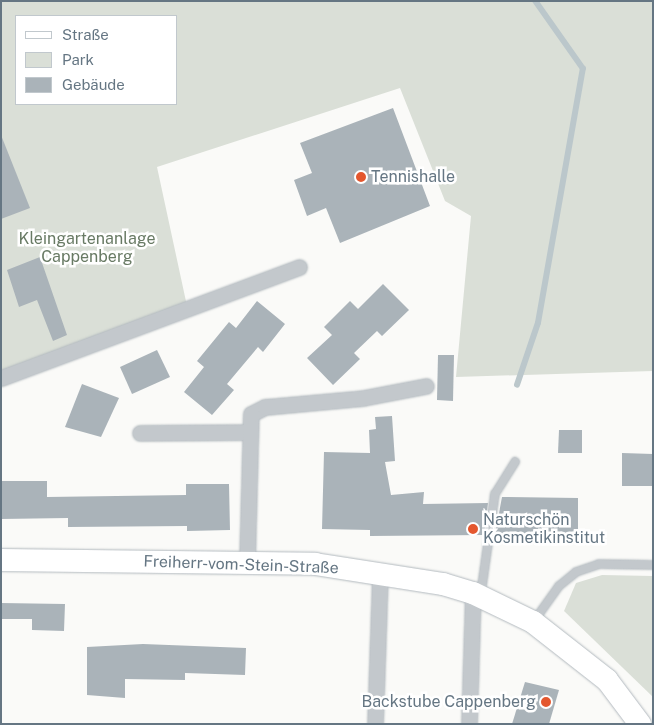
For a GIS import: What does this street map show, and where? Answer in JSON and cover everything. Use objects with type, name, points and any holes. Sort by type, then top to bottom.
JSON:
[{"type":"main road","name":"Freiherr-vom-Stein-Straße","points":[[1,560],[315,564],[380,573],[477,594],[533,622],[607,680],[640,724]]},
{"type":"street","points":[[1,378],[299,267]]},
{"type":"street","points":[[247,562],[248,432],[251,414],[265,407],[363,398],[426,386]]},
{"type":"street","points":[[140,433],[248,432]]},
{"type":"street","points":[[375,724],[380,573]]},
{"type":"street","points":[[470,724],[477,594]]},
{"type":"lane","points":[[477,594],[495,494],[515,462]]},
{"type":"lane","points":[[533,622],[559,586],[576,572],[599,564],[653,565]]},
{"type":"green space","name":"Kleingartenanlage Cappenberg","points":[[1,1],[653,1],[653,371],[456,377],[471,216],[445,201],[400,88],[157,167],[187,306],[1,371]]},
{"type":"green space","points":[[602,575],[653,576],[653,697],[564,611],[576,583]]},
{"type":"building","name":"Tennishalle","points":[[393,108],[430,206],[340,243],[326,208],[307,216],[294,180],[312,173],[300,143]]},
{"type":"building","points":[[1,135],[30,208],[1,219]]},
{"type":"building","points":[[40,257],[67,335],[53,341],[37,300],[19,307],[7,270]]},
{"type":"building","points":[[383,284],[409,310],[382,336],[377,331],[354,353],[360,359],[333,385],[307,358],[332,335],[324,327],[350,301],[358,309]]},
{"type":"building","points":[[257,301],[285,324],[263,352],[258,347],[227,384],[234,390],[212,415],[184,392],[204,367],[197,361],[229,322],[236,328]]},
{"type":"building","points":[[157,350],[170,377],[132,394],[120,367]]},
{"type":"building","points":[[438,355],[454,355],[453,401],[437,400]]},
{"type":"building","points":[[82,384],[119,398],[101,437],[65,427]]},
{"type":"building","points":[[392,416],[395,461],[385,462],[391,495],[424,492],[423,504],[488,503],[484,535],[370,536],[370,530],[322,529],[324,452],[370,453],[369,430],[376,429],[375,417]]},
{"type":"building","points":[[559,430],[582,430],[582,453],[558,453]]},
{"type":"building","points":[[622,453],[653,454],[653,486],[622,486]]},
{"type":"building","points":[[1,481],[47,481],[47,497],[186,495],[186,484],[229,484],[230,530],[187,531],[187,526],[68,527],[68,518],[1,519]]},
{"type":"building","points":[[502,497],[578,498],[578,537],[495,535]]},
{"type":"building","points":[[1,603],[65,604],[64,631],[32,630],[32,619],[1,619]]},
{"type":"building","points":[[143,644],[246,648],[245,675],[185,673],[185,680],[125,679],[125,698],[87,695],[87,647]]},
{"type":"building","points":[[525,682],[559,690],[549,724],[512,724]]},
{"type":"waterway","points":[[517,385],[538,323],[583,69],[535,1]]},
{"type":"place","name":"Tennishalle","points":[[361,177]]},
{"type":"place","name":"Naturschön Kosmetikinstitut","points":[[473,529]]},
{"type":"place","name":"Backstube Cappenberg","points":[[546,702]]}]
